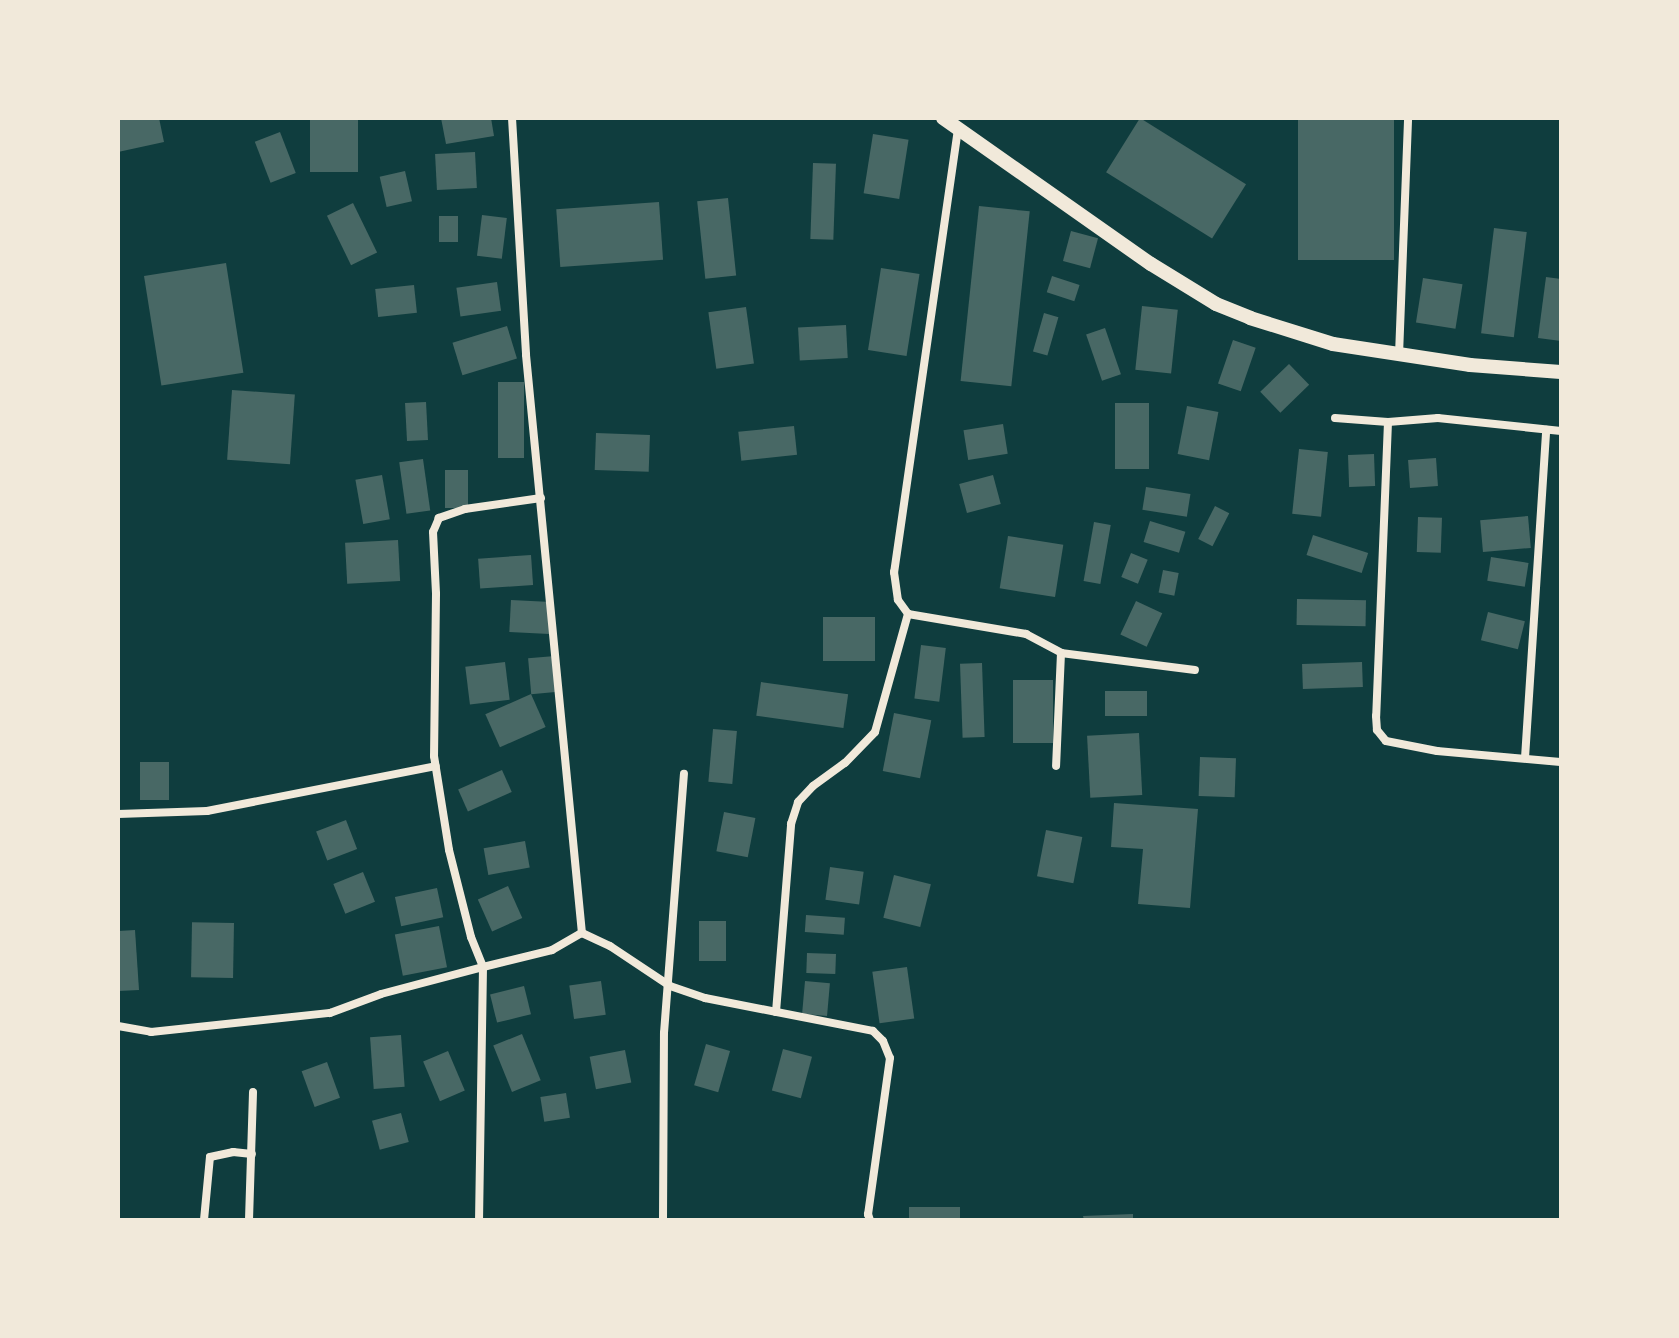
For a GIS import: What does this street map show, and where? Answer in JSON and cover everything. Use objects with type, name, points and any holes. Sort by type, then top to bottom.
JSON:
[{"type":"street","points":[[512,118],[526,355],[582,933]]},
{"type":"street","points":[[943,118],[1151,264],[1216,304],[1321,341],[1399,355],[1561,372]]},
{"type":"street","points":[[1399,355],[1408,118]]},
{"type":"street","points":[[958,128],[894,572],[898,600],[908,614],[1026,634],[1061,653],[1195,670]]},
{"type":"street","points":[[1335,418],[1388,422],[1438,418],[1561,431]]},
{"type":"street","points":[[1388,422],[1377,730],[1386,741],[1437,751],[1561,762]]},
{"type":"street","points":[[1525,758],[1546,430]]},
{"type":"street","points":[[479,1220],[483,967],[471,937],[449,850],[436,766],[433,532],[439,518],[465,509],[541,498]]},
{"type":"street","points":[[776,1012],[791,824],[798,802],[813,786],[845,763],[875,732],[908,614]]},
{"type":"street","points":[[1056,766],[1061,653]]},
{"type":"street","points":[[118,814],[219,809],[436,766]]},
{"type":"street","points":[[663,1220],[664,1033],[684,774]]},
{"type":"street","points":[[118,1026],[151,1032],[330,1013],[381,994],[552,950],[582,933]]},
{"type":"street","points":[[582,933],[610,946],[642,971],[670,986],[705,998],[873,1031],[888,1049],[890,1058],[868,1214],[870,1220]]},
{"type":"street","points":[[249,1220],[253,1092]]},
{"type":"street","points":[[204,1220],[210,1157],[233,1152],[252,1154]]},
{"type":"building","points":[[118,118],[159,118],[164,142],[118,152]]},
{"type":"building","points":[[310,118],[358,118],[358,172],[310,172]]},
{"type":"building","points":[[441,118],[491,118],[494,136],[446,144]]},
{"type":"building","points":[[1140,118],[1246,184],[1212,239],[1106,172]]},
{"type":"building","points":[[1298,118],[1394,118],[1394,260],[1298,260]]},
{"type":"building","points":[[280,132],[296,173],[271,183],[255,142]]},
{"type":"building","points":[[873,134],[909,140],[899,199],[864,193]]},
{"type":"building","points":[[475,152],[477,188],[437,190],[435,154]]},
{"type":"building","points":[[813,163],[836,164],[833,240],[810,239]]},
{"type":"building","points":[[405,171],[412,201],[387,207],[380,177]]},
{"type":"building","points":[[728,198],[736,276],[705,279],[697,201]]},
{"type":"building","points":[[659,202],[663,260],[560,267],[556,209]]},
{"type":"building","points":[[353,203],[377,252],[351,265],[327,216]]},
{"type":"building","points":[[979,206],[1030,211],[1011,386],[961,381]]},
{"type":"building","points":[[482,215],[507,218],[502,259],[477,256]]},
{"type":"building","points":[[439,216],[458,216],[458,242],[439,242]]},
{"type":"building","points":[[1494,228],[1527,232],[1514,337],[1481,333]]},
{"type":"building","points":[[1071,231],[1098,238],[1090,268],[1063,261]]},
{"type":"building","points":[[226,263],[243,373],[161,386],[144,276]]},
{"type":"building","points":[[881,268],[920,274],[907,356],[868,350]]},
{"type":"building","points":[[1052,276],[1080,285],[1074,301],[1047,292]]},
{"type":"building","points":[[1546,277],[1561,279],[1561,341],[1538,338]]},
{"type":"building","points":[[1423,278],[1463,284],[1455,329],[1416,322]]},
{"type":"building","points":[[497,282],[501,311],[460,316],[456,288]]},
{"type":"building","points":[[414,285],[417,313],[378,317],[375,289]]},
{"type":"building","points":[[1142,306],[1178,310],[1171,373],[1135,370]]},
{"type":"building","points":[[746,307],[754,363],[716,369],[708,312]]},
{"type":"building","points":[[1044,313],[1058,317],[1047,356],[1033,351]]},
{"type":"building","points":[[846,325],[848,358],[800,360],[798,328]]},
{"type":"building","points":[[507,326],[517,359],[462,375],[452,343]]},
{"type":"building","points":[[1105,328],[1121,374],[1102,381],[1086,335]]},
{"type":"building","points":[[1233,340],[1256,348],[1241,391],[1218,383]]},
{"type":"building","points":[[1289,364],[1309,385],[1280,413],[1260,392]]},
{"type":"building","points":[[498,382],[524,382],[524,458],[498,458]]},
{"type":"building","points":[[232,390],[295,394],[290,464],[227,460]]},
{"type":"building","points":[[426,402],[428,440],[407,441],[405,403]]},
{"type":"building","points":[[1115,403],[1149,403],[1149,469],[1115,469]]},
{"type":"building","points":[[1187,406],[1218,412],[1209,460],[1178,454]]},
{"type":"building","points":[[1003,424],[1008,454],[968,460],[963,430]]},
{"type":"building","points":[[794,426],[797,455],[741,461],[738,432]]},
{"type":"building","points":[[596,433],[650,435],[649,472],[595,470]]},
{"type":"building","points":[[1299,449],[1328,452],[1321,517],[1292,514]]},
{"type":"building","points":[[1374,454],[1375,486],[1349,487],[1348,455]]},
{"type":"building","points":[[1436,458],[1438,486],[1410,488],[1408,460]]},
{"type":"building","points":[[423,459],[430,510],[406,514],[399,462]]},
{"type":"building","points":[[445,470],[468,470],[468,508],[445,508]]},
{"type":"building","points":[[382,475],[390,519],[363,524],[355,480]]},
{"type":"building","points":[[993,475],[1001,504],[967,513],[959,484]]},
{"type":"building","points":[[1146,487],[1190,494],[1187,517],[1142,510]]},
{"type":"building","points":[[1215,506],[1229,513],[1212,546],[1198,539]]},
{"type":"building","points":[[1528,516],[1531,548],[1483,552],[1480,520]]},
{"type":"building","points":[[1418,517],[1442,518],[1441,553],[1417,552]]},
{"type":"building","points":[[1150,521],[1185,532],[1179,553],[1144,542]]},
{"type":"building","points":[[1094,522],[1111,525],[1100,584],[1084,581]]},
{"type":"building","points":[[1313,535],[1368,553],[1362,573],[1307,555]]},
{"type":"building","points":[[1008,536],[1063,545],[1055,597],[1000,588]]},
{"type":"building","points":[[398,540],[400,581],[347,584],[345,543]]},
{"type":"building","points":[[1131,553],[1148,560],[1138,584],[1121,577]]},
{"type":"building","points":[[531,555],[533,585],[480,589],[478,559]]},
{"type":"building","points":[[1491,557],[1529,563],[1525,587],[1487,581]]},
{"type":"building","points":[[1163,570],[1179,573],[1174,596],[1159,593]]},
{"type":"building","points":[[1297,599],[1366,600],[1366,626],[1297,625]]},
{"type":"building","points":[[511,600],[551,602],[549,634],[509,632]]},
{"type":"building","points":[[1136,601],[1162,613],[1147,647],[1120,635]]},
{"type":"building","points":[[1488,612],[1525,621],[1518,649],[1481,640]]},
{"type":"building","points":[[823,617],[875,617],[875,661],[823,661]]},
{"type":"building","points":[[921,645],[946,648],[939,702],[914,699]]},
{"type":"building","points":[[555,656],[558,692],[531,694],[528,658]]},
{"type":"building","points":[[505,662],[510,700],[470,705],[465,667]]},
{"type":"building","points":[[1362,662],[1363,687],[1303,689],[1302,664]]},
{"type":"building","points":[[982,663],[985,737],[963,738],[960,664]]},
{"type":"building","points":[[1013,680],[1053,680],[1053,743],[1013,743]]},
{"type":"building","points":[[761,682],[848,694],[843,728],[756,716]]},
{"type":"building","points":[[1105,691],[1147,691],[1147,716],[1105,716]]},
{"type":"building","points":[[531,694],[546,727],[500,747],[485,714]]},
{"type":"building","points":[[894,713],[931,720],[920,778],[883,771]]},
{"type":"building","points":[[713,729],[737,731],[732,784],[708,782]]},
{"type":"building","points":[[1139,733],[1142,795],[1090,798],[1087,736]]},
{"type":"building","points":[[1200,757],[1236,758],[1235,797],[1199,796]]},
{"type":"building","points":[[140,762],[169,762],[169,800],[140,800]]},
{"type":"building","points":[[502,770],[512,792],[468,811],[458,790]]},
{"type":"building","points":[[1114,803],[1198,809],[1190,908],[1138,904],[1143,849],[1111,847]]},
{"type":"building","points":[[724,812],[755,818],[748,857],[716,851]]},
{"type":"building","points":[[346,820],[357,849],[327,860],[316,831]]},
{"type":"building","points":[[1046,830],[1082,837],[1073,883],[1037,876]]},
{"type":"building","points":[[525,841],[530,868],[488,875],[484,848]]},
{"type":"building","points":[[830,867],[864,872],[859,904],[825,900]]},
{"type":"building","points":[[363,872],[375,902],[345,914],[333,884]]},
{"type":"building","points":[[894,875],[931,884],[920,927],[883,918]]},
{"type":"building","points":[[508,886],[522,918],[492,931],[478,899]]},
{"type":"building","points":[[437,888],[443,917],[401,926],[395,897]]},
{"type":"building","points":[[806,915],[845,918],[844,935],[805,932]]},
{"type":"building","points":[[699,921],[726,921],[726,961],[699,961]]},
{"type":"building","points":[[192,922],[234,923],[233,978],[191,977]]},
{"type":"building","points":[[439,926],[447,967],[403,976],[395,935]]},
{"type":"building","points":[[135,930],[139,990],[118,991],[118,931]]},
{"type":"building","points":[[807,953],[836,954],[835,974],[806,973]]},
{"type":"building","points":[[907,967],[914,1018],[880,1023],[872,972]]},
{"type":"building","points":[[601,981],[606,1015],[574,1019],[569,985]]},
{"type":"building","points":[[805,981],[830,983],[827,1016],[802,1014]]},
{"type":"building","points":[[524,986],[531,1014],[497,1023],[490,994]]},
{"type":"building","points":[[522,1034],[541,1080],[512,1092],[493,1046]]},
{"type":"building","points":[[401,1035],[405,1087],[374,1089],[370,1037]]},
{"type":"building","points":[[706,1044],[730,1051],[718,1092],[694,1085]]},
{"type":"building","points":[[783,1049],[812,1057],[801,1098],[772,1091]]},
{"type":"building","points":[[625,1050],[631,1082],[596,1089],[590,1057]]},
{"type":"building","points":[[448,1051],[465,1091],[440,1101],[423,1062]]},
{"type":"building","points":[[327,1062],[340,1098],[315,1107],[302,1071]]},
{"type":"building","points":[[566,1093],[570,1118],[544,1122],[540,1097]]},
{"type":"building","points":[[401,1113],[409,1142],[380,1150],[372,1121]]},
{"type":"building","points":[[909,1207],[960,1207],[960,1220],[909,1220]]},
{"type":"building","points":[[1133,1214],[1133,1220],[1084,1220],[1083,1216]]}]
